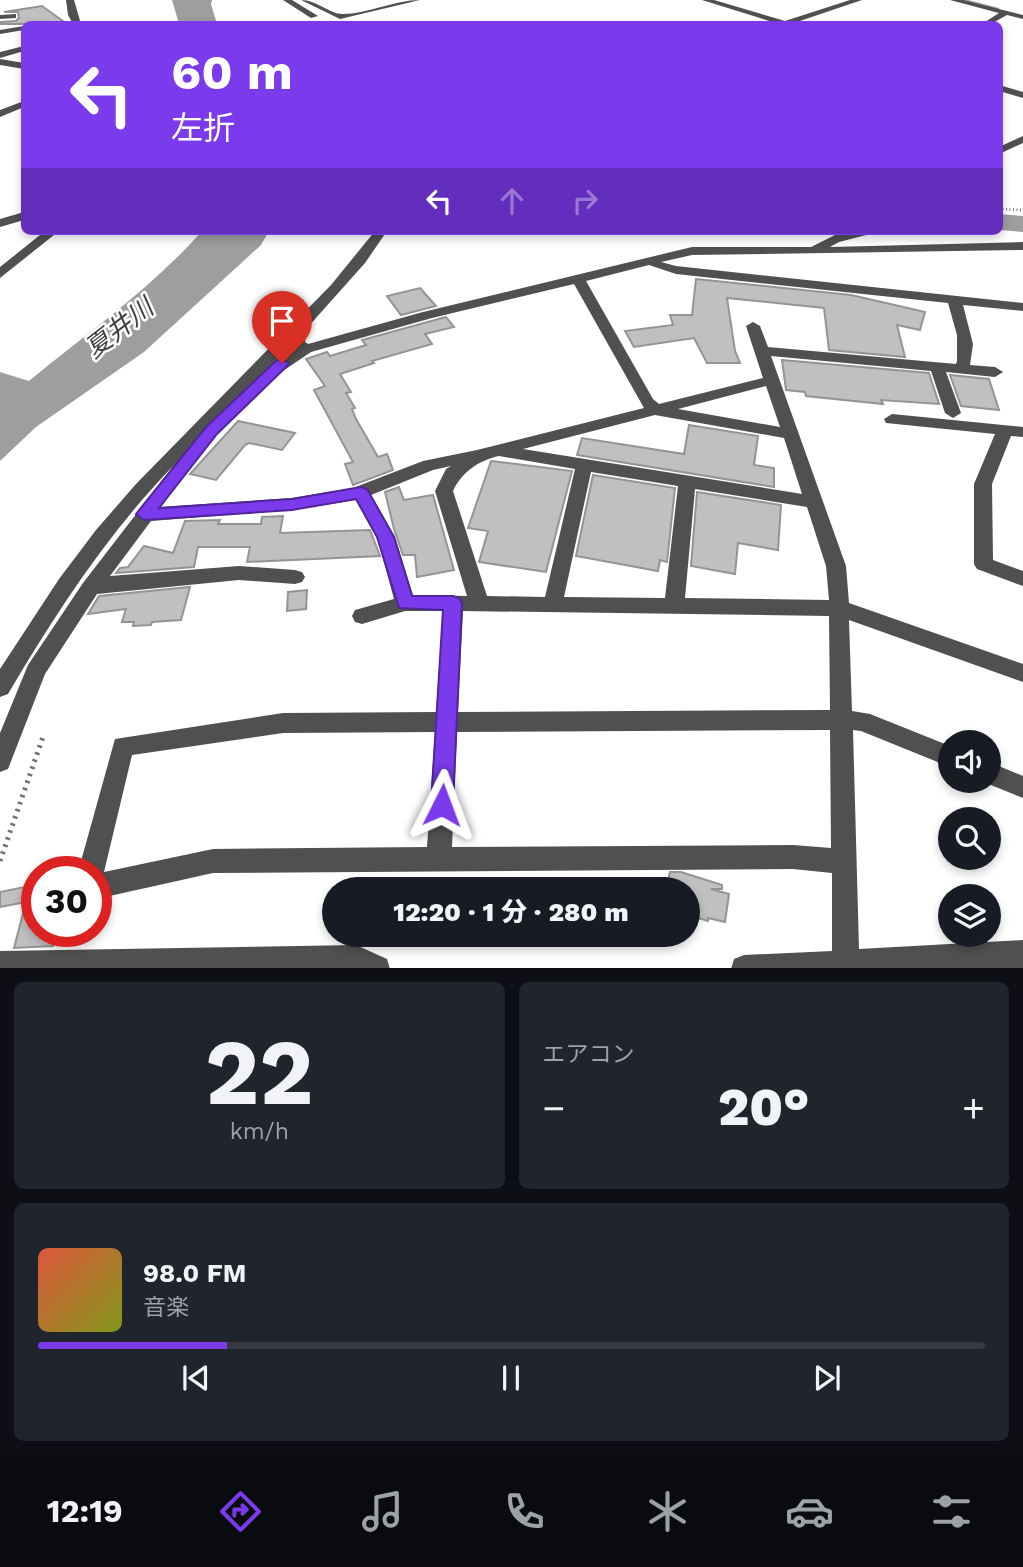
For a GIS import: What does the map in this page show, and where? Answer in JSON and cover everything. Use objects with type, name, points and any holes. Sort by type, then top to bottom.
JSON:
[{"type":"street","points":[[70,0],[75,21]]},
{"type":"street","points":[[287,0],[319,19]]},
{"type":"street","points":[[305,0],[348,21]]},
{"type":"street","points":[[340,17],[416,0]]},
{"type":"street","points":[[706,0],[775,21]]},
{"type":"street","points":[[794,21],[858,0]]},
{"type":"street","points":[[954,0],[1023,17]]},
{"type":"street","points":[[981,0],[1001,2]]},
{"type":"street","points":[[991,21],[1005,13]]},
{"type":"street","points":[[0,18],[13,16]]},
{"type":"street","points":[[0,32],[21,28]]},
{"type":"street","points":[[0,55],[21,50]]},
{"type":"street","points":[[0,62],[21,66]]},
{"type":"street","points":[[1003,89],[1023,95]]},
{"type":"street","points":[[0,114],[21,105]]},
{"type":"street","points":[[1003,149],[1023,139]]},
{"type":"street","points":[[0,223],[21,217]]},
{"type":"street","points":[[0,274],[48,235]]},
{"type":"street","points":[[0,688],[35,631],[104,531],[142,488],[300,327],[379,235]]},
{"type":"street","points":[[813,251],[835,239],[856,235]]},
{"type":"street","points":[[0,762],[36,671],[90,588],[144,514],[184,462],[234,407],[273,370],[306,349],[692,251],[1023,246]]},
{"type":"street","points":[[652,261],[658,266],[676,270],[1023,307]]},
{"type":"street","points":[[578,278],[647,402],[658,411],[789,434]]},
{"type":"street","points":[[954,299],[967,360],[961,369]]},
{"type":"street","points":[[753,326],[769,381],[836,566],[846,963]]},
{"type":"street","points":[[300,327],[298,343],[306,349]]},
{"type":"street","points":[[760,351],[995,372]]},
{"type":"street","points":[[937,367],[953,413]]},
{"type":"street","points":[[144,514],[292,504],[361,493],[429,465],[658,411],[769,381]]},
{"type":"street","points":[[892,419],[1014,431],[983,484],[984,564],[1023,579]]},
{"type":"street","points":[[479,603],[444,491],[452,473],[491,452],[813,502]]},
{"type":"street","points":[[553,604],[584,465]]},
{"type":"street","points":[[674,607],[687,482]]},
{"type":"street","points":[[361,493],[386,537],[405,603]]},
{"type":"street","points":[[90,588],[104,584],[239,573],[295,577]]},
{"type":"street","points":[[362,616],[405,603],[839,608],[1023,673]]},
{"type":"street","points":[[439,860],[453,603]]},
{"type":"street","points":[[95,856],[123,746],[283,723],[841,720],[862,721],[938,752]]},
{"type":"street","points":[[1001,778],[1023,787]]},
{"type":"street","points":[[112,883],[213,861],[793,857],[844,862]]},
{"type":"street","points":[[0,965],[356,959],[377,968]]},
{"type":"street","points":[[744,968],[1007,959]]},
{"type":"path","points":[[1003,209],[1023,210]]},
{"type":"path","points":[[0,861],[44,734]]},
{"type":"water","points":[[172,0],[212,0],[216,21],[178,21]]},
{"type":"water","name":"夏井川","points":[[198,235],[267,235],[261,245],[144,352],[36,427],[0,461],[0,372],[29,381],[141,291]]},
{"type":"building","points":[[42,6],[63,21],[0,24],[19,18],[18,12],[4,12]]},
{"type":"building","points":[[696,279],[851,295],[925,312],[920,330],[897,325],[905,357],[829,350],[824,308],[727,298],[735,351],[740,363],[707,363],[694,338],[634,347],[625,331],[673,325],[670,315],[692,315]]},
{"type":"building","points":[[420,288],[436,306],[401,315],[387,296]]},
{"type":"building","points":[[446,317],[454,327],[425,334],[432,344],[372,361],[374,363],[340,374],[351,392],[346,393],[355,408],[352,409],[356,419],[378,457],[387,454],[393,470],[353,485],[345,464],[353,462],[314,390],[325,386],[306,359],[327,352],[330,356],[366,345],[362,340]]},
{"type":"building","points":[[782,360],[929,373],[939,404],[881,400],[883,404],[806,396],[805,392],[786,390]]},
{"type":"building","points":[[950,375],[989,379],[999,410],[961,406]]},
{"type":"building","points":[[238,421],[295,433],[282,450],[249,443],[245,445],[216,480],[190,474]]},
{"type":"building","points":[[689,425],[758,436],[754,465],[774,468],[774,487],[577,455],[582,438],[684,454]]},
{"type":"building","points":[[491,461],[572,471],[546,572],[479,562],[488,531],[468,528]]},
{"type":"building","points":[[593,475],[675,488],[667,562],[660,560],[658,571],[576,556]]},
{"type":"building","points":[[399,487],[404,500],[433,495],[454,570],[417,577],[415,555],[403,555],[385,492]]},
{"type":"building","points":[[697,492],[781,505],[778,550],[738,543],[735,574],[691,566]]},
{"type":"building","points":[[283,516],[280,533],[370,530],[380,556],[247,562],[250,547],[198,547],[194,567],[116,573],[120,568],[128,567],[144,546],[173,553],[185,521],[220,520],[218,524],[261,524],[262,517]]},
{"type":"building","points":[[190,587],[181,620],[133,626],[134,622],[122,622],[126,609],[88,614],[99,596]]},
{"type":"building","points":[[307,590],[306,609],[287,611],[288,592]]},
{"type":"building","points":[[670,872],[681,872],[697,877],[669,877]]},
{"type":"building","points":[[700,878],[722,885],[722,889],[711,889],[729,894],[725,922],[708,918],[708,921],[700,919]]},
{"type":"building","points":[[21,888],[21,903],[0,907],[0,892]]},
{"type":"building","points":[[21,921],[21,947],[34,947],[14,948]]},
{"type":"waterway","points":[[963,0],[998,9]]},
{"type":"waterway","points":[[1003,222],[1023,224]]},
{"type":"route","points":[[282,363],[259,382],[211,431],[144,514],[292,504],[361,493],[386,537],[405,603],[453,603],[442,805]]}]
